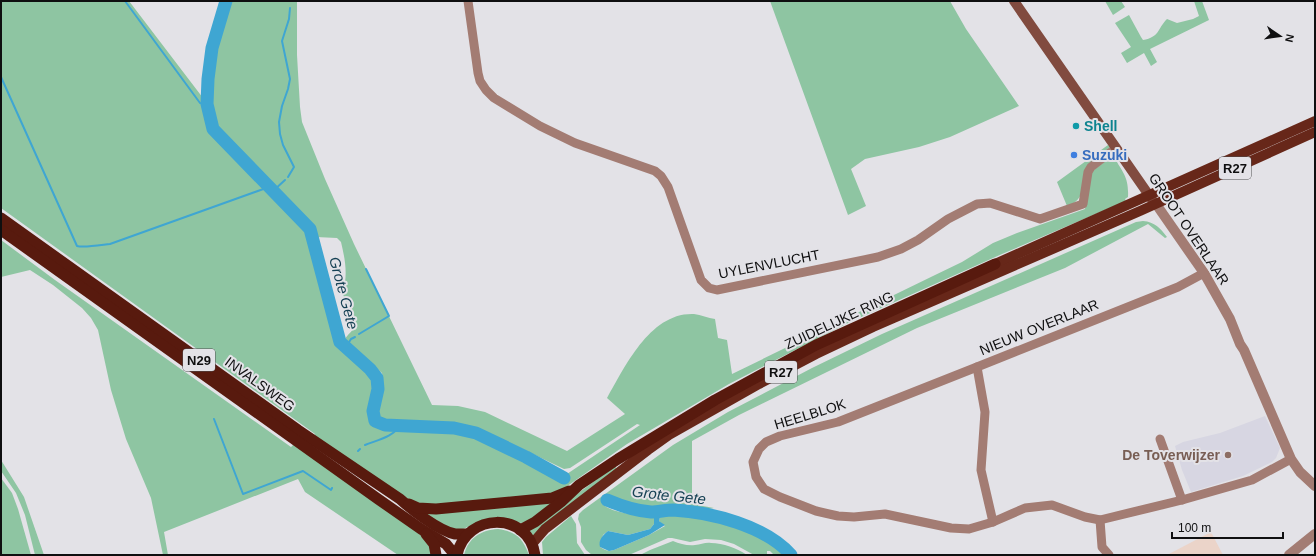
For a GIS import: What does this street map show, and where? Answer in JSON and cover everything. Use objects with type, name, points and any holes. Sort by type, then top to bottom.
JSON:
[{"type":"highway","name":"INVALSWEG","points":[[1,218],[359,473],[400,499],[412,510],[445,531],[456,534],[467,534]]},
{"type":"highway","name":"INVALSWEG","points":[[1,230],[422,529],[446,544],[456,555],[467,534]]},
{"type":"highway","name":"ZUIDELIJKE RING","points":[[520,530],[535,522],[562,502],[579,485],[618,458],[670,426],[762,374],[816,345],[995,264]]},
{"type":"highway","points":[[400,499],[418,508],[436,509],[552,498],[562,495],[579,485]]},
{"type":"highway","points":[[467,534],[475,528],[491,522],[505,523],[520,530],[527,537],[532,544],[535,555]]},
{"type":"highway","points":[[422,529],[434,544],[436,555]]},
{"type":"main road","name":"GROOT OVERLAAR","points":[[1014,1],[1156,204]]},
{"type":"main road","name":"R27","points":[[1149,195],[1315,121]]},
{"type":"main road","name":"R27","points":[[1156,204],[1315,132]]},
{"type":"main road","name":"ZUIDELIJKE RING","points":[[995,264],[1149,195]]},
{"type":"main road","name":"ZUIDELIJKE RING","points":[[532,544],[545,529],[669,435],[759,384],[816,354],[873,327],[1156,204]]},
{"type":"street","name":"UYLENVLUCHT","points":[[468,1],[478,74],[480,81],[486,90],[508,108],[575,143],[613,157],[647,167],[658,173],[668,186],[701,280],[709,288],[717,290],[878,257],[918,240],[948,219],[977,204],[990,203],[1040,219],[1083,204],[1088,172],[1116,148]]},
{"type":"street","name":"GROOT OVERLAAR","points":[[1156,204],[1204,272],[1230,319],[1291,459],[1300,472],[1313,481]]},
{"type":"street","name":"NIEUW OVERLAAR","points":[[993,522],[980,470],[985,412],[977,367],[1178,287],[1204,272]]},
{"type":"street","name":"HEELBLOK","points":[[977,367],[838,422],[780,436],[766,442],[759,449],[753,462],[756,477],[764,489],[816,511],[838,516],[854,517],[885,514],[951,528],[969,529],[993,522]]},
{"type":"street","points":[[1160,439],[1182,500]]},
{"type":"street","points":[[993,522],[1025,508],[1052,505],[1085,517],[1100,520],[1182,500],[1252,480],[1291,459]]},
{"type":"street","points":[[1100,520],[1102,547],[1109,555]]},
{"type":"street","points":[[1288,555],[1315,534]]},
{"type":"shaded area","name":"De Toverwijzer","points":[[1265,416],[1280,448],[1276,458],[1272,462],[1243,476],[1191,492],[1182,470],[1175,446],[1183,442],[1220,433]]},
{"type":"shaded area","points":[[1211,532],[1223,555],[1167,555]]},
{"type":"green space","points":[[1,1],[129,1],[203,98],[210,131],[306,230],[328,318],[338,346],[372,377],[373,382],[369,411],[370,424],[376,428],[456,432],[488,442],[558,480],[640,425],[637,424],[570,468],[564,469],[506,441],[456,423],[383,420],[378,417],[377,409],[383,381],[382,373],[345,339],[354,327],[340,285],[345,282],[346,277],[341,242],[337,238],[316,237],[314,225],[222,132],[212,115],[212,76],[216,54],[230,1],[297,1],[297,55],[302,122],[354,244],[432,405],[458,406],[485,412],[567,451],[625,414],[607,398],[631,357],[652,332],[664,322],[678,316],[694,314],[715,319],[718,338],[727,340],[732,374],[962,262],[993,243],[1085,209],[1091,172],[1111,157],[1114,157],[1125,176],[1128,185],[1128,197],[1125,199],[1126,201],[1002,254],[850,322],[729,384],[627,444],[556,494],[427,505],[411,501],[313,437],[315,434],[1,208]]},
{"type":"green space","points":[[770,1],[950,1],[966,29],[1019,106],[950,137],[919,147],[865,159],[851,169],[866,206],[848,215]]},
{"type":"green space","points":[[1105,1],[1121,1],[1125,7],[1113,15]]},
{"type":"green space","points":[[1194,1],[1202,1],[1209,20],[1150,49],[1157,62],[1151,66],[1144,53],[1127,63],[1121,53],[1131,47],[1115,23],[1129,15],[1143,40],[1149,39],[1158,32],[1167,19],[1177,23],[1199,16]]},
{"type":"green space","points":[[1108,145],[1110,147],[1095,159],[1088,167],[1081,195],[1074,203],[1067,206],[1057,182]]},
{"type":"green space","points":[[1143,221],[1157,226],[1167,237],[1165,238],[1148,224],[1065,268],[917,328],[739,415],[692,441],[692,504],[714,508],[697,509],[677,505],[634,506],[618,501],[611,495],[602,504],[608,508],[620,512],[654,516],[654,524],[650,529],[628,535],[608,531],[603,535],[600,547],[610,551],[649,535],[665,526],[659,521],[660,516],[662,514],[672,514],[711,520],[749,531],[769,541],[785,555],[774,555],[770,551],[767,551],[767,555],[754,555],[734,544],[721,540],[705,539],[690,542],[668,538],[629,555],[592,555],[586,550],[581,542],[581,527],[578,519],[579,514],[583,510],[673,445],[728,412],[812,368],[882,334],[1136,222]]},
{"type":"green space","points":[[1,240],[291,447],[294,444],[425,537],[433,555],[398,555],[305,492],[298,479],[164,532],[168,555],[163,555],[151,498],[126,439],[111,390],[98,330],[91,318],[82,308],[53,285],[30,270],[1,277]]},
{"type":"green space","points":[[1,460],[24,497],[44,555],[35,555],[25,515],[16,493],[1,471]]},
{"type":"green space","points":[[615,466],[618,471],[534,537],[528,530]]},
{"type":"green space","points":[[1,478],[12,493],[31,555],[1,555]]},
{"type":"green space","points":[[558,500],[538,516],[522,523],[485,519],[461,530],[450,528],[418,511]]},
{"type":"green space","points":[[571,516],[576,524],[577,543],[585,555],[543,555],[542,542]]},
{"type":"green space","points":[[498,529],[518,536],[529,555],[464,555],[469,544],[476,536],[486,531]]},
{"type":"green space","points":[[673,541],[690,545],[705,543],[720,544],[734,548],[747,555],[640,555]]},
{"type":"water","points":[[662,514],[659,521],[665,525],[649,535],[614,550],[609,551],[600,547],[600,540],[608,531],[628,535],[650,529],[654,524],[654,516]]},
{"type":"waterway","points":[[125,1],[200,103],[207,104]]},
{"type":"waterway","name":"Grote Gete","points":[[226,1],[212,48],[208,79],[207,104],[213,129],[310,229],[340,342],[370,369],[377,378],[378,389],[373,411],[375,421],[385,425],[454,428],[476,433],[526,457],[564,478]]},
{"type":"waterway","points":[[288,177],[294,167],[283,145],[279,122],[290,79],[282,41],[289,19],[290,8]]},
{"type":"waterway","points":[[1,77],[77,246],[88,247],[110,244],[269,187]]},
{"type":"waterway","points":[[273,191],[285,180]]},
{"type":"waterway","points":[[359,334],[389,316],[366,269]]},
{"type":"waterway","points":[[346,347],[351,339],[355,337]]},
{"type":"waterway","points":[[214,419],[243,494],[303,471],[331,490],[332,488]]},
{"type":"waterway","points":[[365,445],[380,440],[394,432],[401,425]]},
{"type":"waterway","name":"Grote Gete","points":[[607,500],[639,511],[688,511],[737,522],[767,536],[791,555]]},
{"type":"place","name":"Shell","points":[[1076,126]]},
{"type":"place","name":"Suzuki","points":[[1074,155]]},
{"type":"place","name":"De Toverwijzer","points":[[1228,455]]}]
